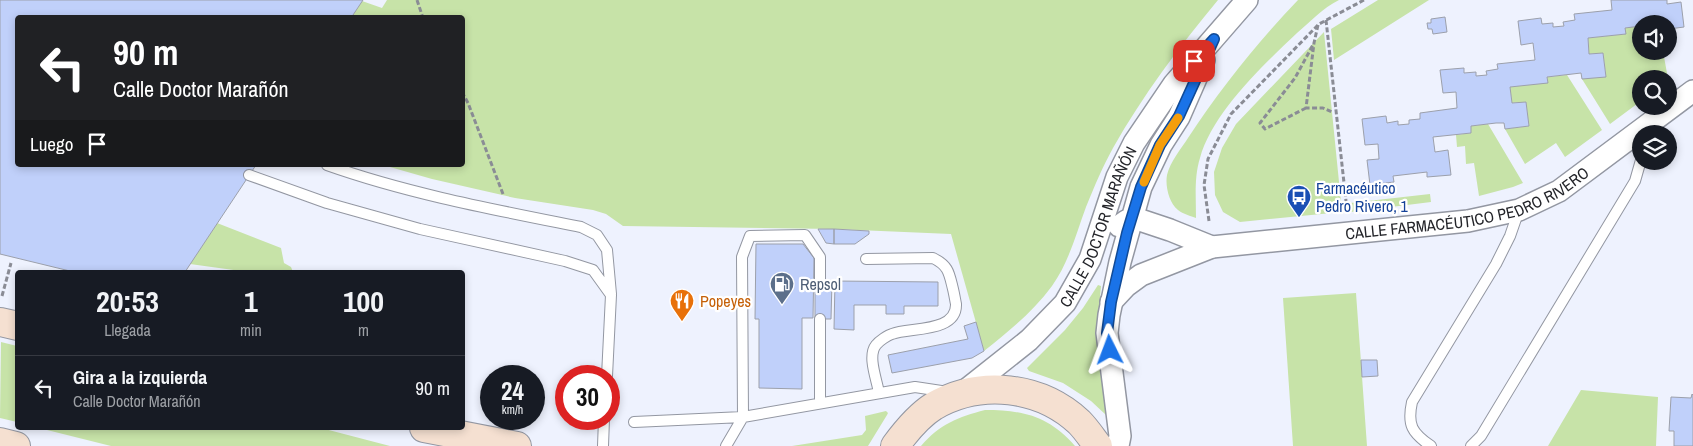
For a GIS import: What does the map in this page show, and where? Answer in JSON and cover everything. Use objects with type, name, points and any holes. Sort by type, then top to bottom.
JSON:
[{"type":"street","name":"CALLE DOCTOR MARAÑÓN","points":[[961,394],[1029,340],[1065,303],[1090,259],[1116,177],[1134,143],[1174,84],[1247,0]]},
{"type":"street","name":"CALLE DOCTOR MARAÑÓN","points":[[1118,446],[1120,436],[1107,333],[1111,302],[1141,187],[1160,145],[1179,116],[1214,39]]},
{"type":"street","name":"CALLE FARMACÉUTICO PEDRO RIVERO","points":[[1655,125],[1693,91]]},
{"type":"street","name":"CALLE FARMACÉUTICO PEDRO RIVERO","points":[[1111,302],[1126,286],[1141,275],[1212,246],[1468,222],[1519,210],[1559,191],[1632,143]]},
{"type":"street","name":"CALLE FARMACÉUTICO PEDRO RIVERO","points":[[1141,187],[1153,211],[1170,230]]},
{"type":"street","name":"CALLE FARMACÉUTICO PEDRO RIVERO","points":[[1131,221],[1140,220],[1212,246]]},
{"type":"street","points":[[1090,259],[1113,230],[1126,221],[1131,221]]},
{"type":"street","points":[[1,310],[15,323]]},
{"type":"street","points":[[894,446],[911,425],[934,406],[961,394],[993,389],[1024,392],[1054,404],[1080,423],[1098,446]]},
{"type":"street","points":[[434,430],[517,446]]},
{"type":"street","points":[[0,442],[16,446]]},
{"type":"lane","points":[[333,167],[358,176],[443,198],[581,228],[597,235],[607,250],[611,295],[608,365]]},
{"type":"lane","points":[[1471,446],[1481,436],[1635,181],[1638,170]]},
{"type":"lane","points":[[249,174],[327,203],[410,226],[565,261],[593,270],[611,295]]},
{"type":"lane","points":[[1431,446],[1411,429],[1409,414],[1412,402],[1496,264],[1510,236],[1519,210]]},
{"type":"lane","points":[[726,446],[743,417],[742,257],[750,236],[805,235],[820,257],[820,281]]},
{"type":"lane","points":[[866,259],[933,258],[943,263],[949,272],[956,304],[951,318],[938,326],[892,334],[876,345],[872,357],[879,393]]},
{"type":"lane","points":[[820,319],[820,403]]},
{"type":"lane","points":[[634,422],[743,417],[915,387],[961,394]]},
{"type":"lane","points":[[603,446],[604,430]]},
{"type":"path","points":[[417,0],[421,15]]},
{"type":"path","points":[[1212,246],[1204,185],[1208,159],[1216,140],[1231,114],[1318,24],[1364,0]]},
{"type":"path","points":[[1326,20],[1350,233]]},
{"type":"path","points":[[1306,108],[1318,24]]},
{"type":"path","points":[[1314,42],[1295,78],[1260,123],[1265,129],[1306,108],[1323,108],[1332,112]]},
{"type":"path","points":[[465,98],[504,195]]},
{"type":"path","points":[[1,310],[11,263]]},
{"type":"green space","points":[[387,0],[1218,0],[1162,72],[1113,148],[1092,192],[1068,258],[1052,286],[1028,313],[984,351],[951,234],[834,229],[623,226],[606,214],[593,210],[515,198],[432,179],[390,167],[465,167],[465,15],[353,15],[362,1],[382,8]]},
{"type":"green space","points":[[1298,0],[1339,0],[1317,15],[1284,45],[1255,74],[1227,107],[1206,141],[1198,165],[1196,218],[1182,213],[1172,203],[1167,189],[1168,170],[1173,160],[1226,84],[1268,32]]},
{"type":"green space","points":[[1378,0],[1429,0],[1334,60],[1331,29]]},
{"type":"green space","points":[[1632,27],[1632,60],[1665,60],[1666,70],[1632,70],[1632,108],[1610,124],[1582,79],[1606,76],[1603,53],[1589,54],[1588,38],[1625,34],[1625,28]]},
{"type":"green space","points":[[1324,32],[1342,212],[1240,222],[1223,212],[1215,195],[1214,172],[1222,148],[1236,124]]},
{"type":"green space","points":[[1567,75],[1602,130],[1565,157],[1556,143],[1525,164],[1505,129],[1529,126],[1526,102],[1512,103],[1510,87],[1548,82],[1547,77]]},
{"type":"green space","points":[[1488,124],[1523,183],[1479,196],[1474,163],[1466,164],[1465,146],[1457,147],[1456,135],[1471,133],[1471,126]]},
{"type":"green space","points":[[1430,194],[1431,202],[1351,212],[1350,203]]},
{"type":"green space","points":[[217,223],[281,248],[284,263],[291,267],[292,270],[234,270],[190,264]]},
{"type":"green space","points":[[1098,285],[1101,286],[1098,320],[1106,415],[1091,401],[1063,383],[1029,371],[1027,368],[1065,330],[1083,308]]},
{"type":"green space","points":[[1356,293],[1367,446],[1293,446],[1283,298]]},
{"type":"green space","points":[[1,342],[15,346],[15,422],[0,418]]},
{"type":"green space","points":[[1581,390],[1658,397],[1656,446],[1548,446]]},
{"type":"green space","points":[[985,410],[1023,413],[1045,421],[1075,446],[921,446],[935,432],[950,422]]},
{"type":"green space","points":[[886,411],[887,415],[868,446],[792,446],[862,435],[866,430],[865,416]]},
{"type":"green space","points":[[47,430],[329,430],[390,446],[111,446]]},
{"type":"building","points":[[0,0],[363,0],[353,15],[15,15],[15,167],[255,167],[186,270],[66,270],[0,254]]},
{"type":"building","points":[[1611,0],[1667,0],[1667,4],[1681,2],[1684,27],[1677,28],[1677,15],[1632,15],[1632,27],[1625,28],[1626,34],[1588,38],[1589,54],[1603,53],[1606,77],[1582,79],[1581,73],[1547,77],[1548,83],[1510,87],[1512,103],[1526,102],[1529,126],[1505,129],[1504,123],[1496,123],[1471,126],[1471,133],[1433,137],[1435,152],[1448,150],[1451,175],[1427,177],[1427,172],[1393,176],[1394,182],[1370,185],[1367,160],[1379,159],[1378,144],[1365,145],[1362,119],[1386,116],[1387,123],[1398,121],[1398,125],[1409,124],[1409,120],[1420,119],[1420,113],[1457,108],[1456,92],[1443,93],[1440,70],[1464,68],[1464,73],[1476,72],[1476,76],[1487,75],[1486,71],[1498,69],[1497,64],[1535,60],[1533,43],[1521,45],[1518,21],[1541,18],[1542,24],[1553,23],[1553,27],[1564,26],[1563,22],[1575,20],[1574,14],[1612,10]]},
{"type":"building","points":[[1445,17],[1447,32],[1433,34],[1432,29],[1428,29],[1427,23],[1431,23],[1431,19]]},
{"type":"building","points":[[818,229],[834,229],[834,244],[826,243]]},
{"type":"building","points":[[834,229],[869,231],[869,234],[855,244],[834,244]]},
{"type":"building","points":[[756,244],[803,244],[814,258],[813,318],[802,318],[802,389],[759,388],[759,319],[755,319]]},
{"type":"building","points":[[815,281],[832,281],[831,319],[815,319]]},
{"type":"building","points":[[835,281],[938,282],[938,306],[904,306],[904,314],[886,314],[886,305],[854,305],[854,330],[834,329]]},
{"type":"building","points":[[976,322],[984,351],[972,358],[892,373],[888,355],[968,339],[964,326]]},
{"type":"building","points":[[1361,360],[1377,360],[1378,376],[1362,377]]},
{"type":"building","points":[[1692,394],[1693,446],[1674,446],[1674,431],[1669,431],[1671,397],[1691,398]]},
{"type":"slow traffic","points":[[1144,182],[1160,145],[1178,118]]},
{"type":"place","name":"Farmacéutico Pedro Rivero, 1","points":[[1299,218]]},
{"type":"place","name":"Repsol","points":[[782,305]]},
{"type":"place","name":"Popeyes","points":[[682,322]]},
{"type":"route","points":[[1110,350],[1107,333],[1111,302],[1127,233],[1141,187],[1160,145],[1179,116],[1214,39],[1194,61]]}]
